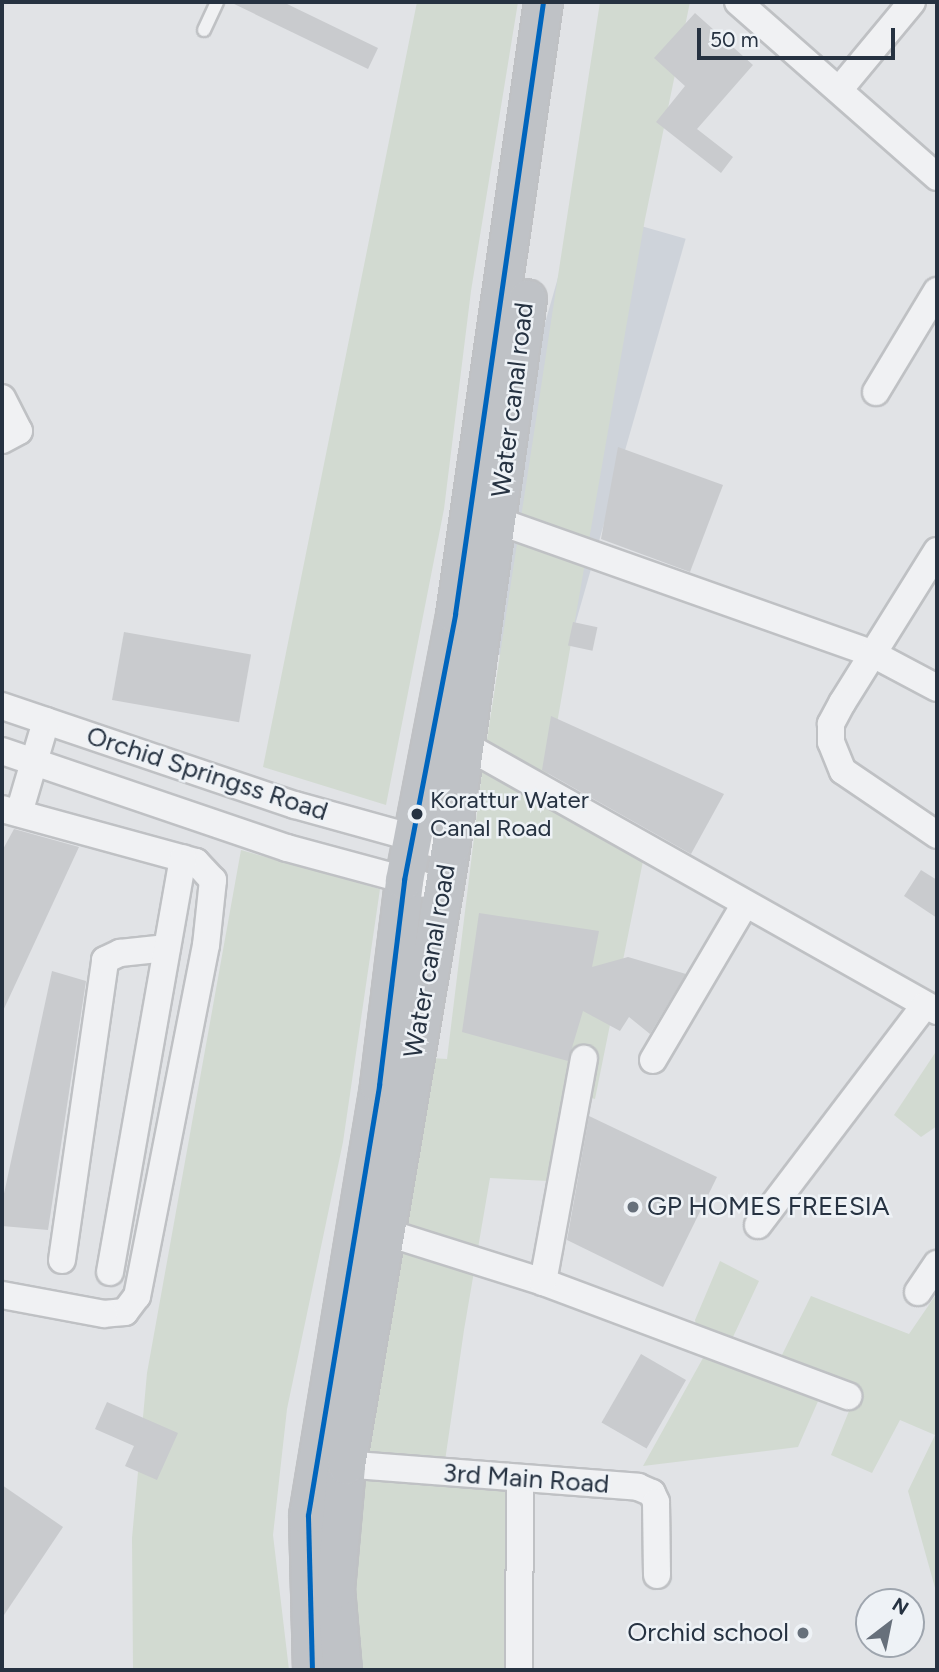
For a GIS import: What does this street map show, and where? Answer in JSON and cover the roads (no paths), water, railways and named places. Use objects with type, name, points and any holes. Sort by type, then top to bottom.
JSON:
[{"type":"main road","name":"Water canal road","points":[[342,1670],[335,1589],[331,1464],[385,1138],[443,888],[466,745],[483,520],[543,2]]},
{"type":"main road","name":"Water canal road","points":[[385,1138],[404,880],[483,520],[566,2]]},
{"type":"main road","points":[[312,1670],[305,1561],[331,1464]]},
{"type":"street","points":[[738,2],[937,177]]},
{"type":"street","points":[[839,90],[912,2]]},
{"type":"street","points":[[876,392],[937,291]]},
{"type":"street","points":[[2,398],[19,431],[2,440]]},
{"type":"street","points":[[483,520],[873,654],[937,688]]},
{"type":"street","points":[[937,551],[831,724],[835,759],[843,771],[937,835]]},
{"type":"street","name":"Orchid Springss Road","points":[[2,706],[295,805],[450,848]]},
{"type":"street","points":[[2,1295],[104,1314],[125,1312],[137,1296],[206,945],[213,880],[206,869],[183,858],[10,811],[46,722]]},
{"type":"street","points":[[466,745],[931,1008],[758,1225]]},
{"type":"street","name":"Orchid Springss Road","points":[[2,751],[287,848],[443,888]]},
{"type":"street","points":[[110,1272],[183,858]]},
{"type":"street","points":[[653,1060],[745,904]]},
{"type":"street","points":[[62,1260],[105,960],[120,953],[167,948]]},
{"type":"street","points":[[543,1282],[584,1059]]},
{"type":"street","points":[[370,1227],[543,1282],[848,1396]]},
{"type":"street","points":[[918,1292],[937,1265]]},
{"type":"street","name":"3rd Main Road","points":[[331,1464],[638,1487],[652,1493],[656,1502],[657,1575]]},
{"type":"street","points":[[519,1670],[520,1480]]},
{"type":"lane","points":[[204,30],[217,2]]},
{"type":"place","name":"Korattur Water Canal Road","points":[[417,814]]},
{"type":"place","name":"GP HOMES FREESIA","points":[[633,1207]]},
{"type":"place","name":"Orchid school","points":[[803,1633]]}]
